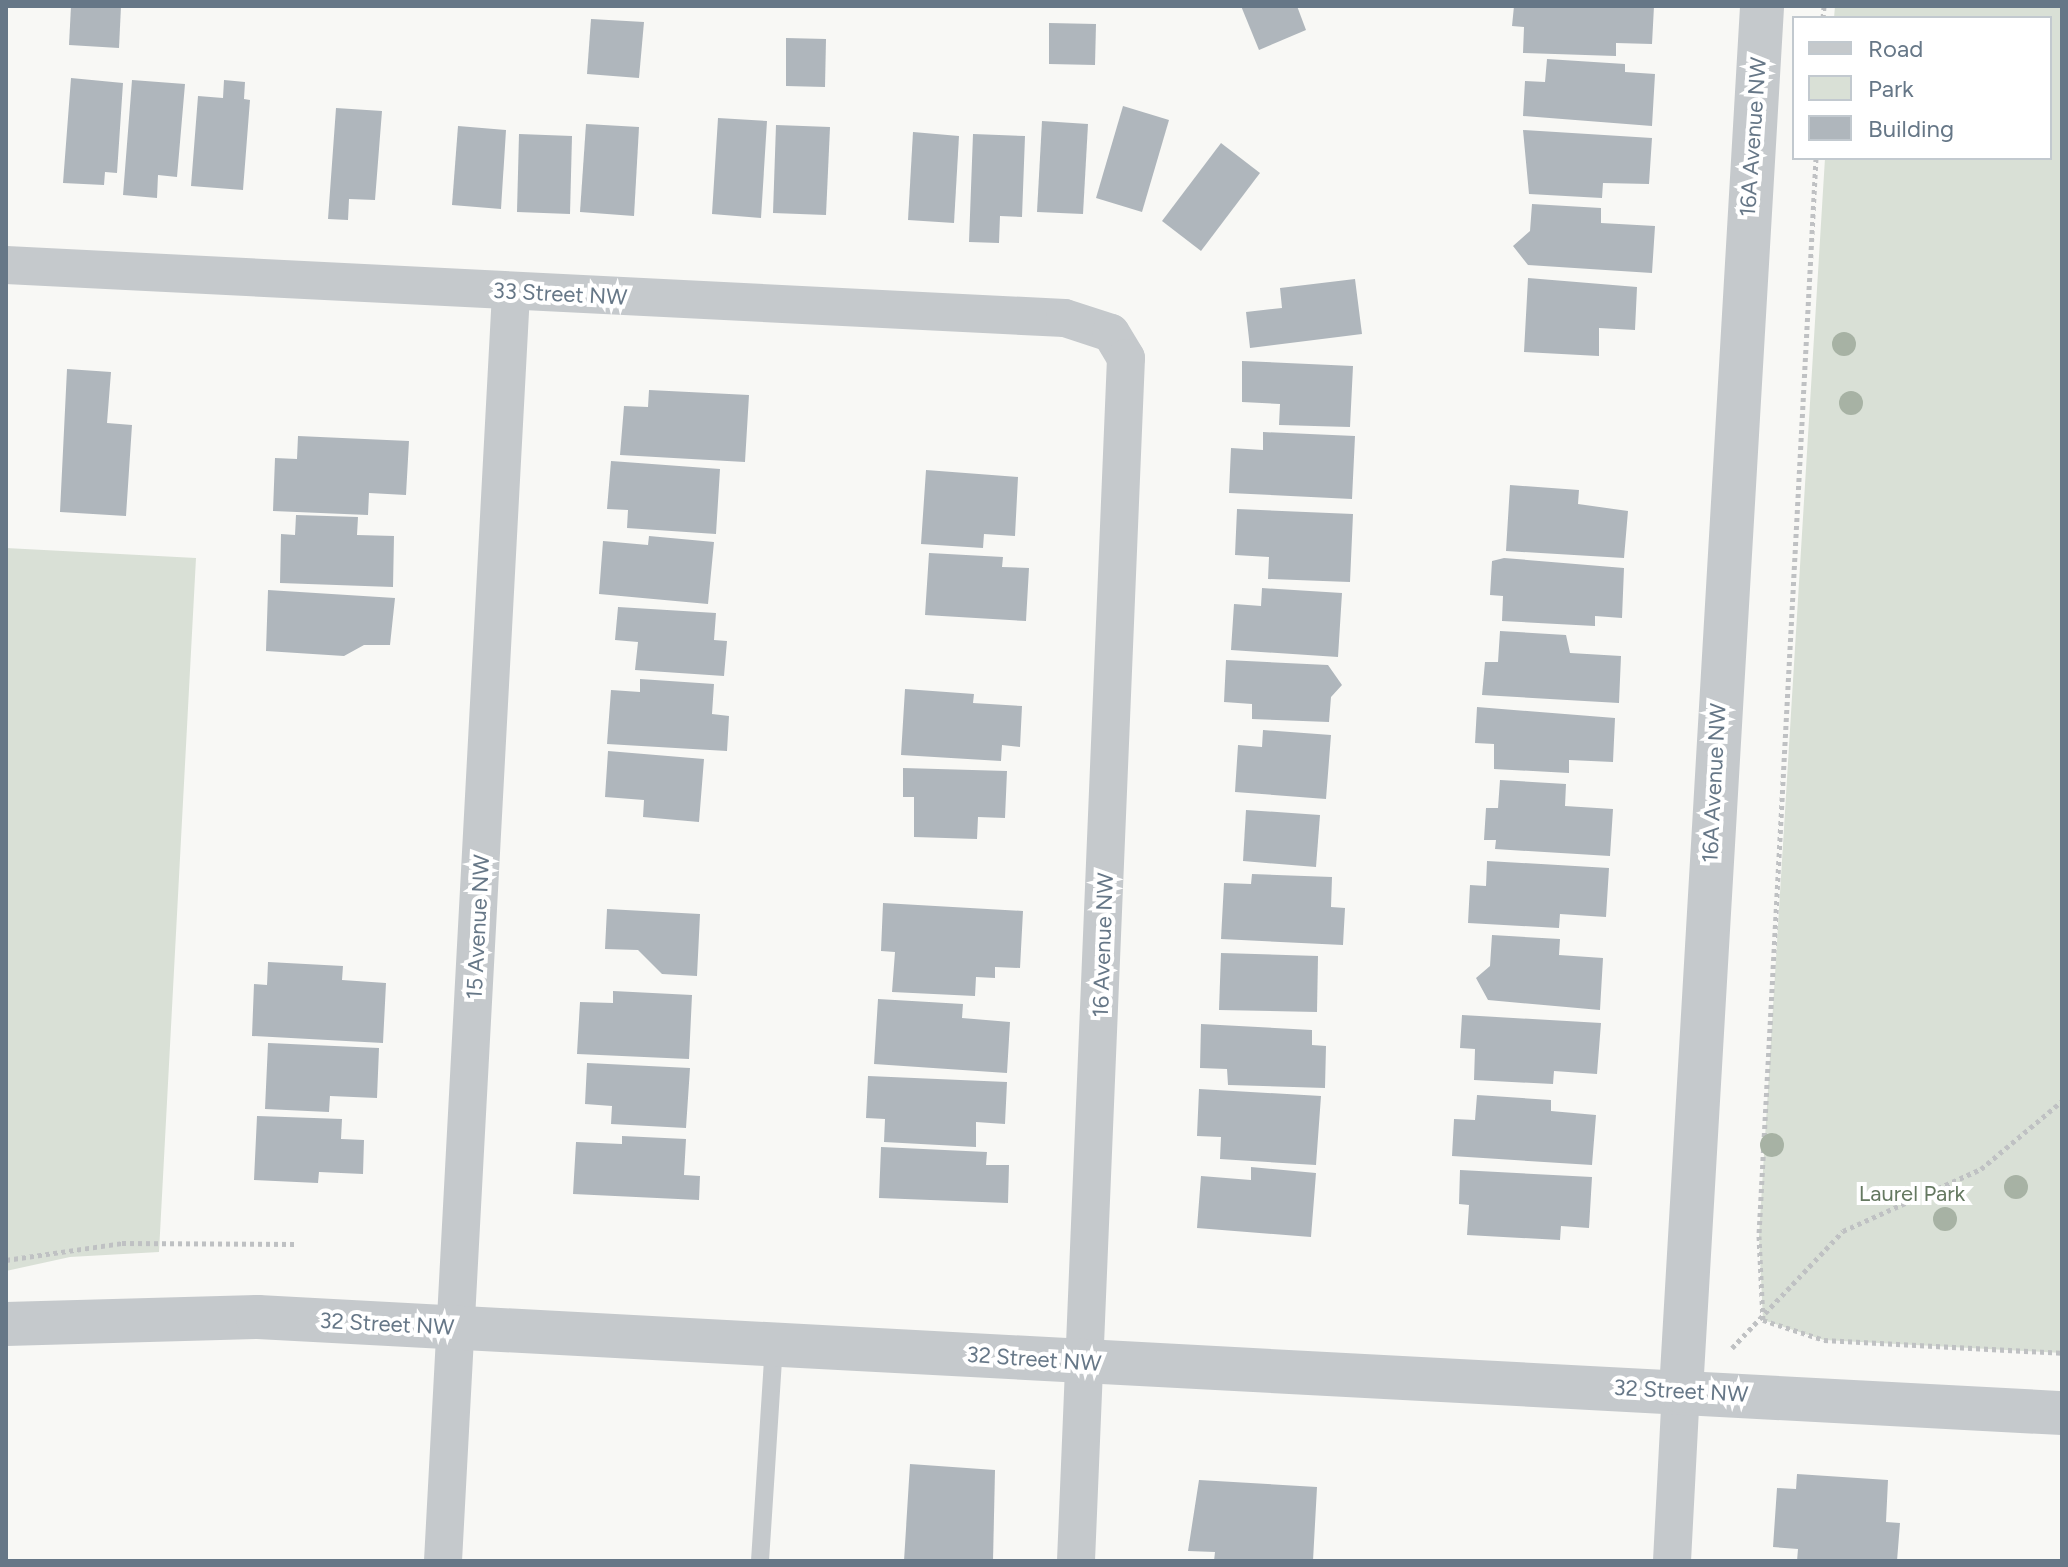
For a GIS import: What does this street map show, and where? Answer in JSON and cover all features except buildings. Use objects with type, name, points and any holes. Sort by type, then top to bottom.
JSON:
[{"type":"street","name":"16A Avenue NW","points":[[1672,1561],[1762,6]]},
{"type":"street","name":"33 Street NW","points":[[6,265],[1065,318],[1111,333]]},
{"type":"street","name":"15 Avenue NW","points":[[443,1561],[511,292]]},
{"type":"street","name":"16 Avenue NW","points":[[1076,1561],[1087,1363],[1126,358],[1111,333]]},
{"type":"street","name":"32 Street NW","points":[[6,1324],[173,1315],[457,1327],[2062,1413]]},
{"type":"lane","points":[[760,1561],[774,1343]]},
{"type":"path","points":[[1763,1320],[1759,1236],[1816,160]]},
{"type":"path","points":[[1681,1391],[1763,1320],[1843,1231],[1981,1169],[2062,1101]]},
{"type":"path","points":[[6,1260],[122,1243],[297,1244]]},
{"type":"path","points":[[1763,1320],[1824,1340],[2062,1353]]},
{"type":"green space","name":"Laurel Park","points":[[1835,6],[2062,6],[2062,1353],[1824,1340],[1763,1320],[1759,1236],[1825,160],[2052,160],[2052,16],[1834,16]]},
{"type":"green space","points":[[6,548],[196,558],[159,1252],[70,1257],[6,1271]]}]
